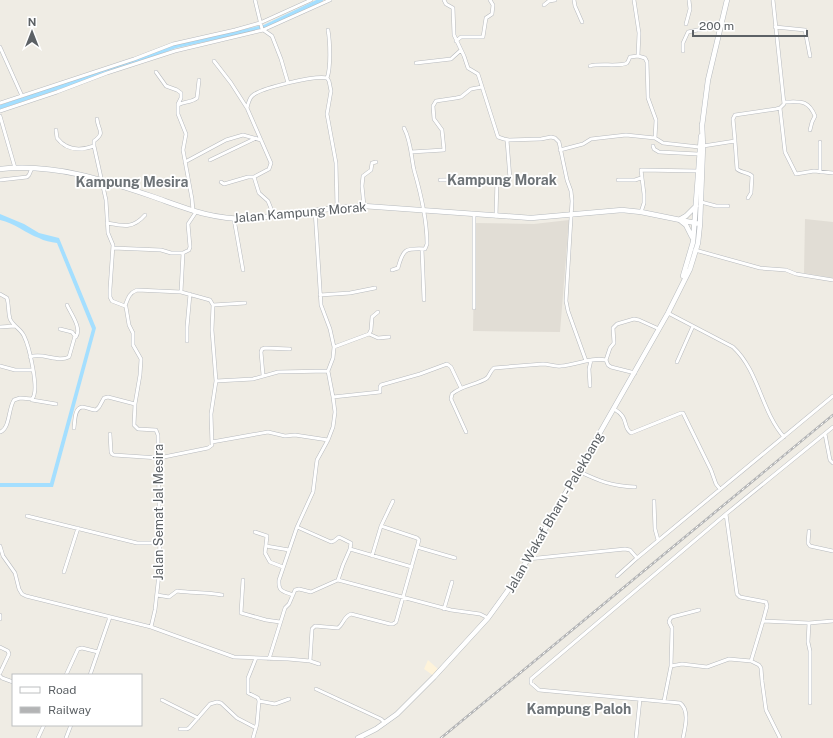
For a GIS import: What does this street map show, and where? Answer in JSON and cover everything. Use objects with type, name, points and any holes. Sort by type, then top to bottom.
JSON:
[{"type":"main road","name":"Jalan Wakaf Bharu - Palekbang","points":[[358,738],[385,723],[397,714],[434,677],[488,618],[528,559],[668,313],[694,250],[701,202],[702,124],[708,80],[727,0]]},
{"type":"main road","name":"Jalan Wakaf Bharu - Palekbang","points":[[694,250],[694,242],[698,224],[696,206],[698,154],[701,147]]},
{"type":"main road","name":"Jalan Kampung Morak","points":[[0,169],[32,168],[69,172],[101,180],[194,212],[234,219],[248,219],[315,210],[364,206],[532,218],[614,210],[641,212],[698,224]]},
{"type":"main road","points":[[694,242],[686,225],[679,220],[692,212],[696,206]]},
{"type":"street","points":[[255,0],[262,29],[272,36],[288,83]]},
{"type":"street","points":[[0,110],[56,92],[173,44],[260,23],[311,0]]},
{"type":"street","points":[[0,103],[175,51],[262,29],[330,0]]},
{"type":"street","points":[[444,0],[446,4],[453,8],[454,35],[456,41],[468,68],[477,74],[497,134],[501,138],[507,140],[554,137],[557,140],[571,190],[572,201],[566,301],[568,311],[586,361]]},
{"type":"street","points":[[456,41],[460,37],[483,37],[486,18],[492,14],[493,5],[490,0]]},
{"type":"street","points":[[544,5],[548,1],[555,0]]},
{"type":"street","points":[[574,0],[582,22]]},
{"type":"street","points":[[634,0],[639,33],[638,56]]},
{"type":"street","points":[[686,24],[690,9],[689,0]]},
{"type":"street","points":[[748,198],[751,193],[752,176],[737,169],[733,119],[735,115],[780,108],[783,106],[784,102],[773,0]]},
{"type":"street","points":[[683,51],[683,43],[688,32],[712,27],[720,27]]},
{"type":"street","points":[[775,27],[805,30],[810,56]]},
{"type":"street","points":[[328,30],[330,38],[330,71],[328,78],[330,81],[331,91],[327,114],[336,163],[337,208]]},
{"type":"street","points":[[0,47],[22,96]]},
{"type":"street","points":[[416,63],[451,59],[461,50]]},
{"type":"street","points":[[590,66],[603,64],[624,65],[630,57],[638,56],[645,58],[647,62],[648,98],[656,120],[656,138]]},
{"type":"street","points":[[214,61],[231,83],[247,108],[271,165],[269,169],[254,177],[248,177],[224,184],[221,182]]},
{"type":"street","points":[[113,248],[149,249],[171,253],[183,253],[189,250],[188,224],[194,212],[183,150],[187,136],[178,116],[178,105],[181,98],[181,93],[176,89],[166,86],[156,72]]},
{"type":"street","points":[[247,108],[252,96],[256,93],[288,83],[321,77],[328,78]]},
{"type":"street","points":[[178,105],[182,102],[189,102],[197,98],[199,80]]},
{"type":"street","points":[[411,152],[444,150],[442,130],[434,119],[434,104],[436,102],[461,97],[471,89],[482,87]]},
{"type":"street","points":[[784,102],[806,103],[815,116],[810,130]]},
{"type":"street","points":[[780,108],[785,152],[796,174],[809,172],[833,172]]},
{"type":"street","points":[[0,116],[15,168]]},
{"type":"street","points":[[97,120],[101,132],[100,137],[94,141],[94,146],[106,200],[106,223],[113,248],[110,289],[111,300],[125,306],[129,295],[137,290],[181,292],[210,300],[213,305],[212,330],[216,381],[210,414],[211,446],[208,448],[159,458],[113,455],[110,452],[110,434]]},
{"type":"street","points":[[392,270],[398,268],[401,256],[407,250],[422,249],[426,247],[427,244],[422,196],[404,128]]},
{"type":"street","points":[[56,130],[56,137],[58,140],[68,147],[80,149],[94,146]]},
{"type":"street","points":[[185,162],[226,140],[244,135],[261,140]]},
{"type":"street","points":[[560,150],[592,140],[626,135],[656,138],[663,143],[701,147],[735,141]]},
{"type":"street","points":[[210,160],[256,138]]},
{"type":"street","points":[[440,180],[497,180],[510,178],[507,140]]},
{"type":"street","points":[[820,142],[820,172]]},
{"type":"street","points":[[653,146],[654,149],[659,152],[698,154]]},
{"type":"street","points":[[364,206],[362,186],[363,176],[371,170],[372,163],[376,162]]},
{"type":"street","points":[[0,180],[27,176],[32,168]]},
{"type":"street","points":[[641,212],[644,198],[640,170],[698,171]]},
{"type":"street","points":[[254,177],[259,193],[268,201],[274,216]]},
{"type":"street","points":[[618,180],[635,180],[641,178]]},
{"type":"street","points":[[496,216],[497,180]]},
{"type":"street","points":[[701,202],[716,206],[728,206]]},
{"type":"street","points":[[293,595],[279,588],[279,580],[297,528],[313,492],[317,460],[333,427],[335,412],[328,371],[333,358],[334,347],[320,295],[315,210]]},
{"type":"street","points":[[474,214],[474,308]]},
{"type":"street","points":[[106,223],[130,226],[140,221],[145,215]]},
{"type":"street","points":[[234,219],[243,270]]},
{"type":"street","points":[[422,249],[424,300]]},
{"type":"street","points":[[694,250],[760,268],[786,270],[796,274],[833,280]]},
{"type":"street","points":[[181,292],[183,253]]},
{"type":"street","points":[[320,295],[350,293],[375,288]]},
{"type":"street","points":[[0,294],[7,298],[11,321],[24,336],[30,357],[33,370],[35,395],[34,398],[30,400]]},
{"type":"street","points":[[187,341],[190,294]]},
{"type":"street","points":[[213,305],[245,303]]},
{"type":"street","points":[[30,357],[39,355],[67,358],[70,355],[78,334],[78,329],[67,305]]},
{"type":"street","name":"Jalan Semat Jal Mesira","points":[[125,306],[127,309],[129,325],[133,333],[133,345],[141,358],[134,425],[138,429],[153,429],[158,432],[160,565],[155,610],[151,627]]},
{"type":"street","points":[[369,334],[371,330],[372,317],[378,312]]},
{"type":"street","points":[[668,313],[733,347],[741,354],[755,380],[773,422],[784,437]]},
{"type":"street","points":[[635,373],[608,365],[606,360],[610,348],[614,343],[613,328],[617,324],[637,319],[659,329]]},
{"type":"street","points":[[0,327],[15,326]]},
{"type":"street","points":[[677,362],[693,326]]},
{"type":"street","points":[[60,329],[72,332],[75,339]]},
{"type":"street","points":[[334,347],[369,334],[378,338],[389,337]]},
{"type":"street","points":[[263,376],[262,349],[290,349]]},
{"type":"street","points":[[590,386],[589,369],[591,360]]},
{"type":"street","points":[[466,432],[451,397],[454,392],[460,388],[486,378],[492,370],[497,367],[543,364],[550,366],[562,366],[591,360],[606,360]]},
{"type":"street","points":[[333,397],[380,392],[381,385],[420,374],[447,364],[451,367],[460,388]]},
{"type":"street","points":[[0,366],[15,370],[33,370]]},
{"type":"street","points":[[216,381],[253,379],[278,372],[328,371]]},
{"type":"street","points":[[617,576],[658,540],[833,396]]},
{"type":"street","points":[[74,428],[78,409],[82,407],[96,410],[104,398],[108,397],[135,404]]},
{"type":"street","points":[[0,432],[6,428],[14,400],[20,398],[56,404]]},
{"type":"street","points":[[614,409],[624,418],[627,429],[631,433],[683,413],[711,470],[716,484],[720,489]]},
{"type":"street","points":[[683,738],[686,721],[684,707],[680,703],[539,690],[530,680],[726,514],[833,427]]},
{"type":"street","points":[[212,442],[268,432],[285,436],[295,435],[328,440]]},
{"type":"street","points":[[825,434],[830,460],[833,463]]},
{"type":"street","points":[[578,471],[600,482],[616,486],[635,487]]},
{"type":"street","points":[[372,556],[381,526],[393,500]]},
{"type":"street","points":[[654,501],[655,529],[658,540]]},
{"type":"street","points":[[726,514],[737,593],[740,597],[766,602],[767,606],[751,660]]},
{"type":"street","points":[[27,516],[137,543],[160,543]]},
{"type":"street","points":[[310,661],[314,627],[338,628],[342,625],[345,618],[351,614],[390,624],[393,624],[396,620],[404,597],[419,541],[418,538],[381,526]]},
{"type":"street","points":[[64,572],[78,528]]},
{"type":"street","points":[[297,528],[333,542],[340,537],[351,543],[338,580]]},
{"type":"street","points":[[809,531],[808,543],[810,546],[833,551]]},
{"type":"street","points":[[256,532],[267,536],[266,553],[270,562],[283,567]]},
{"type":"street","points":[[0,546],[3,556],[15,573],[19,589],[22,594],[26,596],[151,627],[234,657],[288,659],[310,661],[319,664]]},
{"type":"street","points":[[266,546],[289,550]]},
{"type":"street","points":[[417,547],[455,558]]},
{"type":"street","points":[[350,549],[412,567]]},
{"type":"street","points":[[528,559],[626,549],[630,550],[637,558]]},
{"type":"street","points":[[243,580],[241,613],[280,622]]},
{"type":"street","points":[[269,659],[285,607],[289,604],[296,589],[311,592],[338,580],[444,609],[480,614],[488,618]]},
{"type":"street","points":[[444,609],[452,582]]},
{"type":"street","points":[[157,595],[169,597],[177,591],[222,595]]},
{"type":"street","points":[[664,701],[671,666],[672,628],[669,622],[670,619],[672,617],[699,610]]},
{"type":"street","points":[[90,674],[110,617]]},
{"type":"street","points":[[763,621],[809,623],[833,621]]},
{"type":"street","points":[[809,623],[808,642],[810,651],[810,703]]},
{"type":"street","points":[[0,647],[8,651],[9,654],[0,675],[2,678],[12,682]]},
{"type":"street","points":[[66,674],[78,649],[82,648],[98,652]]},
{"type":"street","points":[[256,658],[248,678],[248,692],[258,698],[259,701],[274,704],[289,700]]},
{"type":"street","points":[[671,666],[682,664],[706,667],[729,659],[751,660],[759,665],[761,668],[766,710],[780,738]]},
{"type":"street","points":[[316,690],[385,723]]},
{"type":"street","points":[[636,738],[640,699]]},
{"type":"street","points":[[162,700],[198,718]]},
{"type":"street","points":[[253,738],[256,728],[259,701]]},
{"type":"street","points":[[180,729],[187,729],[212,703],[221,703],[237,718],[256,728]]},
{"type":"street","points":[[38,738],[44,726]]},
{"type":"street","points":[[66,738],[71,726]]},
{"type":"shaded area","points":[[805,219],[833,222],[833,278],[804,273]]},
{"type":"shaded area","points":[[569,220],[560,332],[473,331],[475,223],[534,224]]},
{"type":"shaded area","points":[[428,660],[439,670],[434,676],[424,669]]},
{"type":"water","points":[[0,214],[24,224],[39,233],[59,238],[96,328],[53,487],[0,487],[0,483],[50,483],[92,329],[57,243],[43,240],[10,223],[0,220]]},
{"type":"waterway","points":[[0,107],[176,46],[264,27],[321,0]]},
{"type":"railway","points":[[441,738],[833,415]]},
{"type":"district","name":"Kampung Morak","points":[[502,180]]},
{"type":"district","name":"Kampung Mesira","points":[[132,182]]},
{"type":"district","name":"Kampung Paloh","points":[[579,709]]}]
